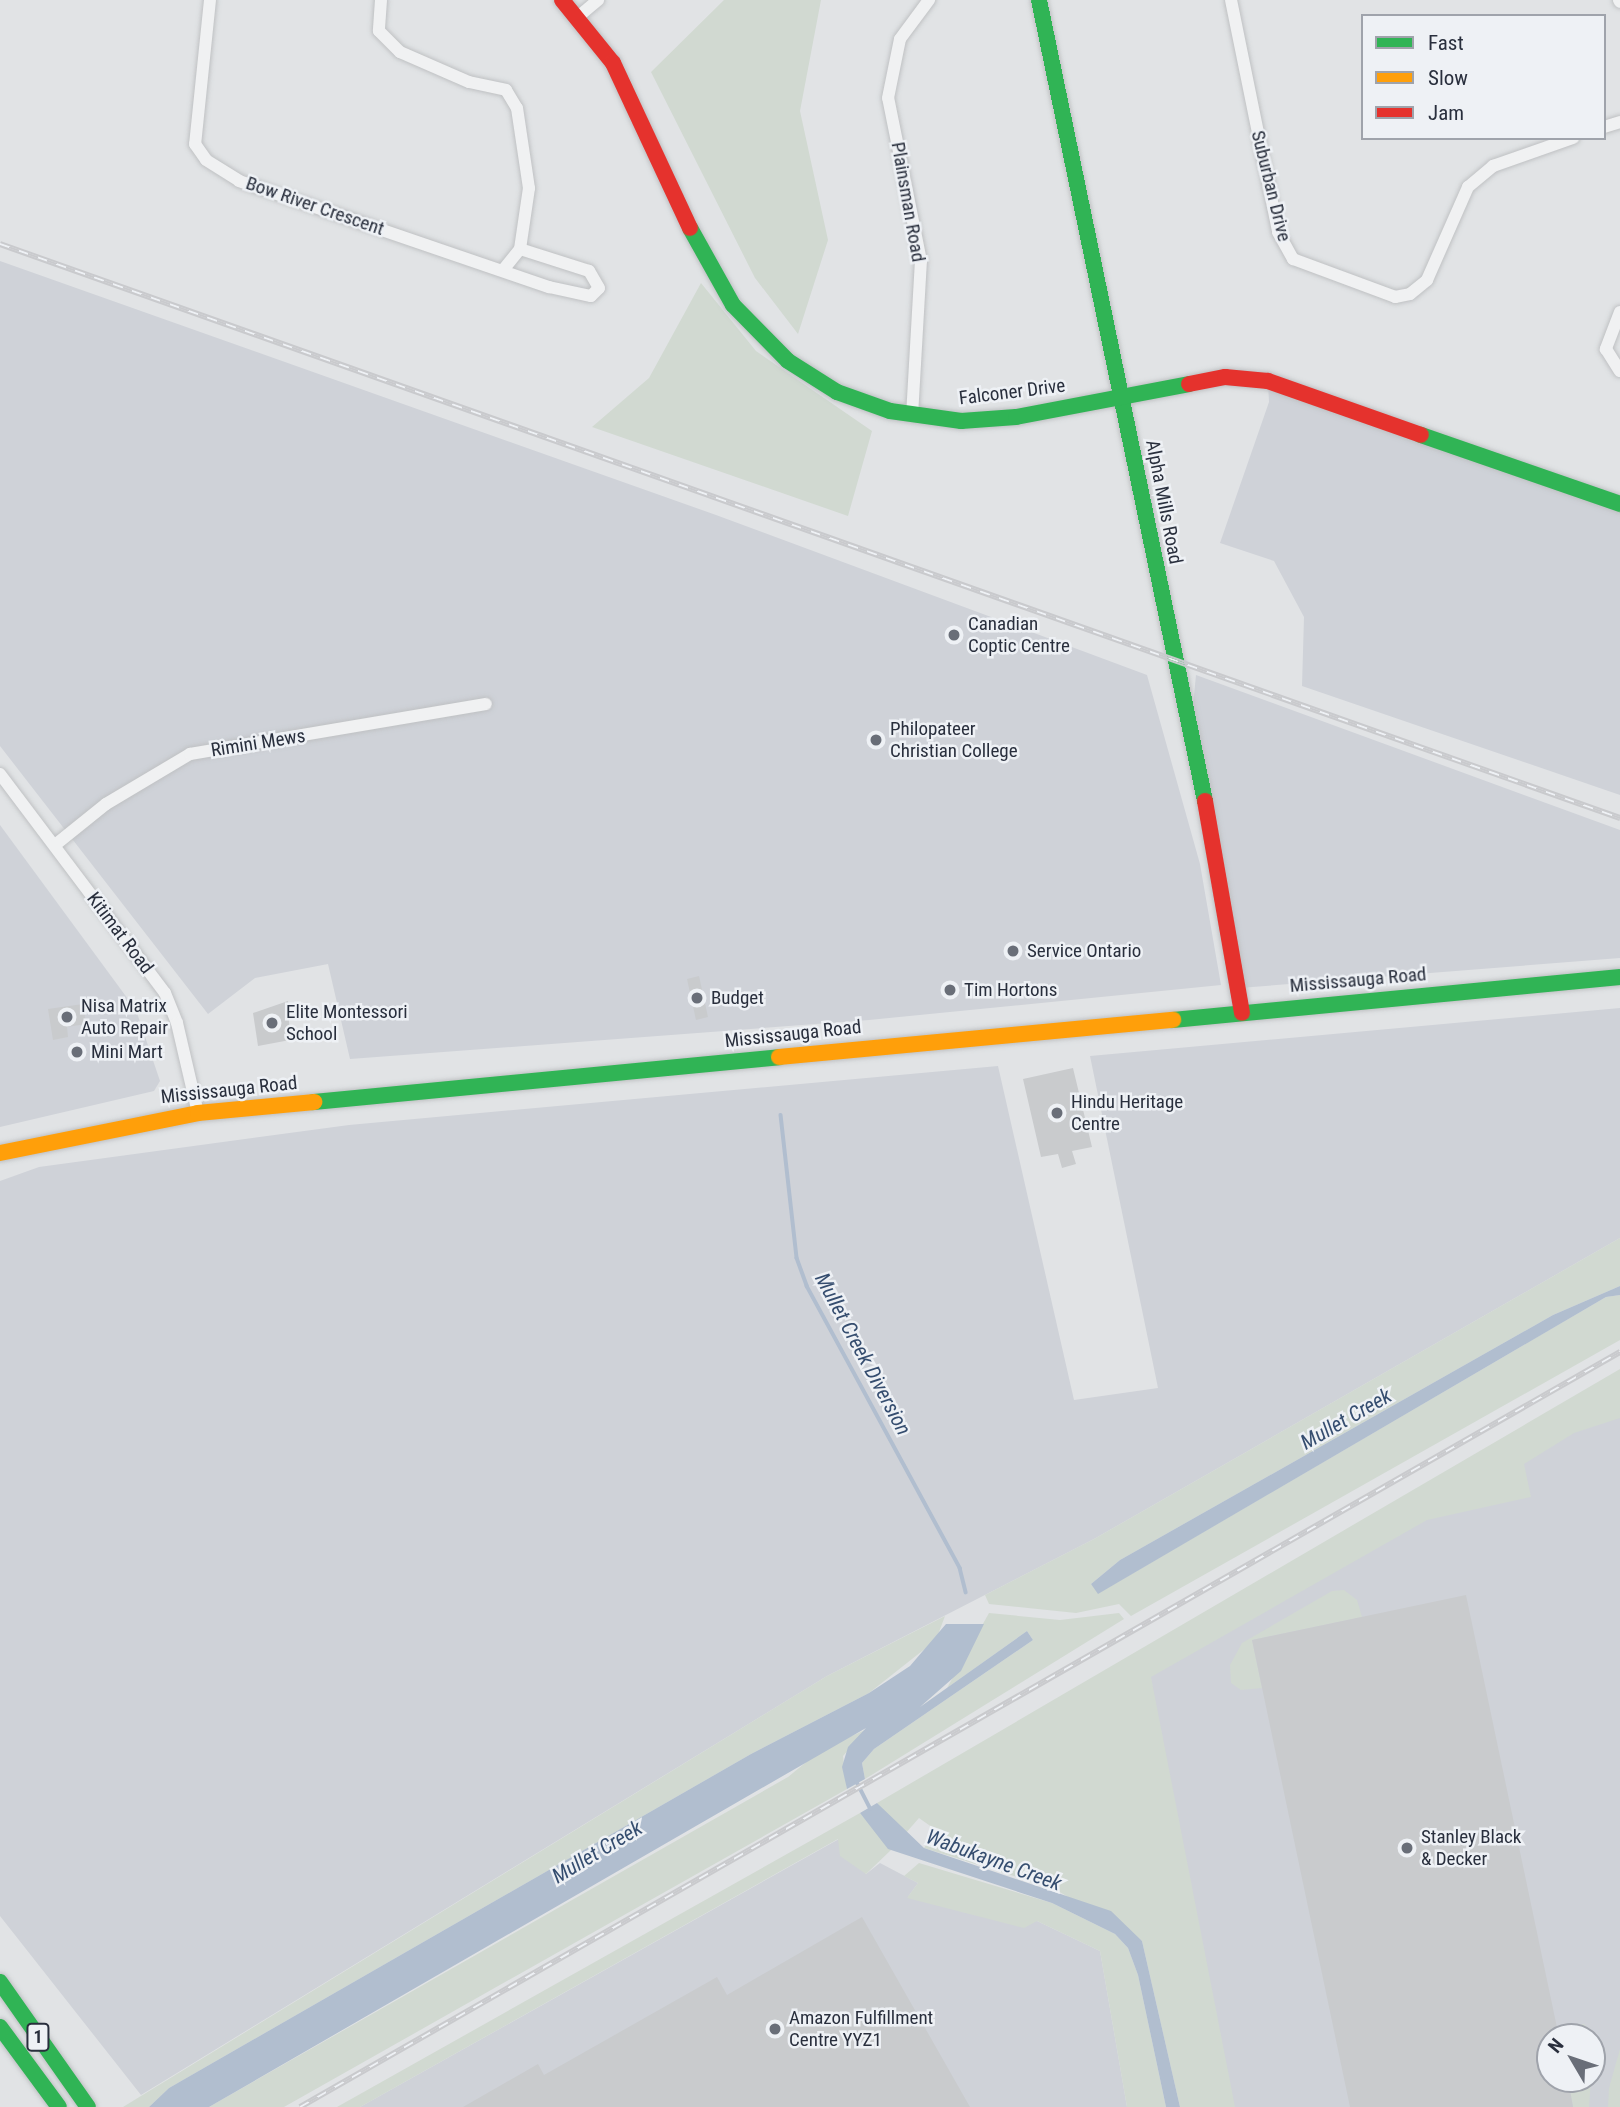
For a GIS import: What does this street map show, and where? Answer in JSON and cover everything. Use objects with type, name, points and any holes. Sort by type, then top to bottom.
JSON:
[{"type":"street","name":"Bow River Crescent","points":[[210,0],[195,144],[206,160],[239,181],[578,295],[591,296],[599,288],[589,271],[520,249]]},
{"type":"street","points":[[381,0],[379,31],[400,52],[468,82],[506,90],[517,107],[529,188],[520,249],[505,270]]},
{"type":"street","name":"Falconer Drive","points":[[562,0],[579,16],[629,90],[695,239],[733,305],[760,336],[812,378],[877,408],[912,416],[986,421],[1225,377],[1268,381],[1620,504]]},
{"type":"street","points":[[579,16],[598,0]]},
{"type":"street","name":"Plainsman Road","points":[[912,416],[921,261],[888,98],[900,39],[929,0]]},
{"type":"street","name":"Alpha Mills Road","points":[[1039,0],[1123,397],[1189,748],[1222,885],[1242,1013]]},
{"type":"street","name":"Suburban Drive","points":[[1231,0],[1278,232],[1293,259],[1395,297],[1410,294],[1427,280],[1468,187],[1493,166],[1567,140]]},
{"type":"street","points":[[1620,312],[1606,349],[1620,371]]},
{"type":"street","name":"Rimini Mews","points":[[55,845],[106,804],[190,754],[486,705]]},
{"type":"street","name":"Kitimat Road","points":[[0,775],[165,993],[177,1023],[198,1113]]},
{"type":"street","name":"Mississauga Road","points":[[0,1153],[89,1130],[198,1113],[1620,977]]},
{"type":"street","name":"1","points":[[0,1982],[88,2107]]},
{"type":"street","name":"1","points":[[0,2027],[58,2106]]},
{"type":"shaded area","points":[[724,0],[821,0],[800,111],[828,240],[798,334],[755,278],[651,72]]},
{"type":"shaded area","points":[[0,261],[716,515],[1147,675],[1200,864],[1221,985],[869,1020],[350,1059],[328,964],[255,978],[208,1014],[0,746]]},
{"type":"shaded area","points":[[701,283],[756,351],[872,431],[848,516],[592,427],[649,378]]},
{"type":"shaded area","points":[[1268,381],[1620,504],[1620,795],[1302,686],[1304,617],[1274,561],[1220,543],[1269,402]]},
{"type":"shaded area","points":[[1196,675],[1620,830],[1620,958],[1239,988],[1189,748]]},
{"type":"shaded area","points":[[0,825],[136,1010],[160,1081],[154,1091],[0,1127]]},
{"type":"shaded area","points":[[1620,1008],[1620,1238],[1094,1539],[827,1676],[141,2095],[0,1916],[0,1181],[39,1167],[349,1125],[998,1066],[1074,1400],[1158,1388],[1090,1056]]},
{"type":"shaded area","points":[[1620,1238],[1620,1286],[1553,1315],[1120,1560],[1091,1584],[1099,1593],[1606,1297],[1620,1295],[1620,1340],[1131,1616],[1119,1604],[1076,1613],[989,1604],[985,1595],[1094,1539]]},
{"type":"shaded area","points":[[1620,1369],[1620,1418],[1574,1433],[1524,1464],[1531,1497],[1427,1520],[1151,1677],[1235,2107],[1180,2107],[1142,1941],[1053,1888],[924,1848],[936,1830],[919,1818],[905,1834],[877,1803]]},
{"type":"shaded area","points":[[1620,1388],[1620,2107],[1217,2107],[1127,1671]]},
{"type":"shaded area","points":[[1344,1590],[1357,1600],[1362,1617],[1252,1640],[1262,1688],[1241,1690],[1231,1683],[1230,1665],[1242,1643],[1332,1591]]},
{"type":"shaded area","points":[[989,1613],[1060,1620],[1119,1613],[1124,1619],[865,1779],[862,1763],[874,1749],[1033,1640],[1027,1631],[947,1688]]},
{"type":"shaded area","points":[[945,1616],[936,1640],[869,1693],[751,1754],[169,2088],[149,2107],[123,2107],[827,1676]]},
{"type":"shaded area","points":[[867,1729],[843,1756],[847,1789],[284,2107],[209,2107],[788,1777],[821,1750]]},
{"type":"shaded area","points":[[860,1813],[891,1850],[866,1874],[840,1856],[838,1839],[360,2107],[337,2107]]},
{"type":"shaded area","points":[[839,1839],[866,1874],[880,1863],[918,1883],[908,1897],[1037,1921],[1100,1951],[1127,2107],[360,2107]]},
{"type":"shaded area","points":[[919,1863],[1052,1903],[1115,1934],[1128,1948],[1138,1975],[1166,2107],[1127,2107],[1100,1951],[1037,1921],[1024,1928],[907,1898],[918,1883],[904,1876]]},
{"type":"shaded area","points":[[1620,2049],[1620,2107],[1608,2107],[1609,2088]]},
{"type":"shaded area","points":[[1570,2093],[1590,2093],[1589,2107],[1573,2107]]},
{"type":"water","points":[[1620,1286],[1620,1295],[1606,1297],[1098,1594],[1091,1584],[1120,1560],[1553,1315]]},
{"type":"water","name":"Mullet Creek","points":[[946,1624],[984,1624],[961,1671],[920,1707],[1027,1631],[1033,1640],[874,1749],[862,1763],[865,1779],[847,1789],[842,1767],[848,1747],[866,1728],[209,2107],[149,2107],[169,2088],[751,1754],[869,1693],[910,1666]]},
{"type":"water","points":[[877,1803],[924,1848],[1111,1911],[1142,1941],[1180,2107],[1166,2107],[1138,1975],[1128,1948],[1115,1934],[1052,1903],[888,1849],[860,1813]]},
{"type":"building","name":"Budget","points":[[699,976],[708,1017],[696,1020],[687,979]]},
{"type":"building","name":"Elite Montessori School","points":[[288,1001],[290,1040],[258,1046],[253,1013]]},
{"type":"building","name":"Nisa Matrix Auto Repair","points":[[83,1004],[86,1024],[67,1027],[68,1037],[53,1040],[48,1009]]},
{"type":"building","name":"Hindu Heritage Centre","points":[[1073,1068],[1092,1147],[1072,1151],[1076,1164],[1062,1168],[1058,1154],[1041,1157],[1023,1079]]},
{"type":"building","name":"Stanley Black & Decker","points":[[1466,1595],[1556,2023],[1536,2023],[1536,2093],[1570,2093],[1573,2107],[1350,2107],[1252,1640]]},
{"type":"building","name":"Amazon Fulfillment Centre YYZ1","points":[[862,1917],[970,2107],[463,2107],[538,2064],[544,2075],[717,1977],[727,1995]]},
{"type":"waterway","name":"Mullet Creek Diversion","points":[[781,1115],[797,1258],[807,1286],[960,1568],[966,1592]]},
{"type":"waterway","name":"Wabukayne Creek","points":[[857,1782],[871,1809]]},
{"type":"railway","points":[[0,244],[1620,818]]},
{"type":"railway","points":[[300,2107],[1620,1352]]},
{"type":"traffic: fast","points":[[1039,0],[1205,801]]},
{"type":"traffic: fast","points":[[690,228],[733,305],[788,361],[837,392],[890,411],[961,421],[1016,417],[1189,384]]},
{"type":"traffic: fast","points":[[1421,435],[1620,504]]},
{"type":"traffic: fast","points":[[1173,1020],[1620,977]]},
{"type":"traffic: fast","points":[[314,1102],[779,1057]]},
{"type":"traffic: fast","points":[[0,1982],[88,2107]]},
{"type":"traffic: fast","points":[[0,2027],[59,2107]]},
{"type":"traffic: slow","points":[[779,1057],[1173,1020]]},
{"type":"traffic: slow","points":[[0,1153],[198,1113],[314,1102]]},
{"type":"traffic: jam","points":[[562,0],[613,63],[690,228]]},
{"type":"traffic: jam","points":[[1189,384],[1225,377],[1268,381],[1421,435]]},
{"type":"traffic: jam","points":[[1205,801],[1242,1013]]},
{"type":"place","name":"Canadian Coptic Centre","points":[[954,635]]},
{"type":"place","name":"Philopateer Christian College","points":[[876,740]]},
{"type":"place","name":"Service Ontario","points":[[1013,951]]},
{"type":"place","name":"Tim Hortons","points":[[950,990]]},
{"type":"place","name":"Budget","points":[[697,998]]},
{"type":"place","name":"Nisa Matrix Auto Repair","points":[[67,1017]]},
{"type":"place","name":"Elite Montessori School","points":[[272,1023]]},
{"type":"place","name":"Mini Mart","points":[[77,1052]]},
{"type":"place","name":"Hindu Heritage Centre","points":[[1057,1113]]},
{"type":"place","name":"Stanley Black & Decker","points":[[1407,1848]]},
{"type":"place","name":"Amazon Fulfillment Centre YYZ1","points":[[775,2029]]}]
